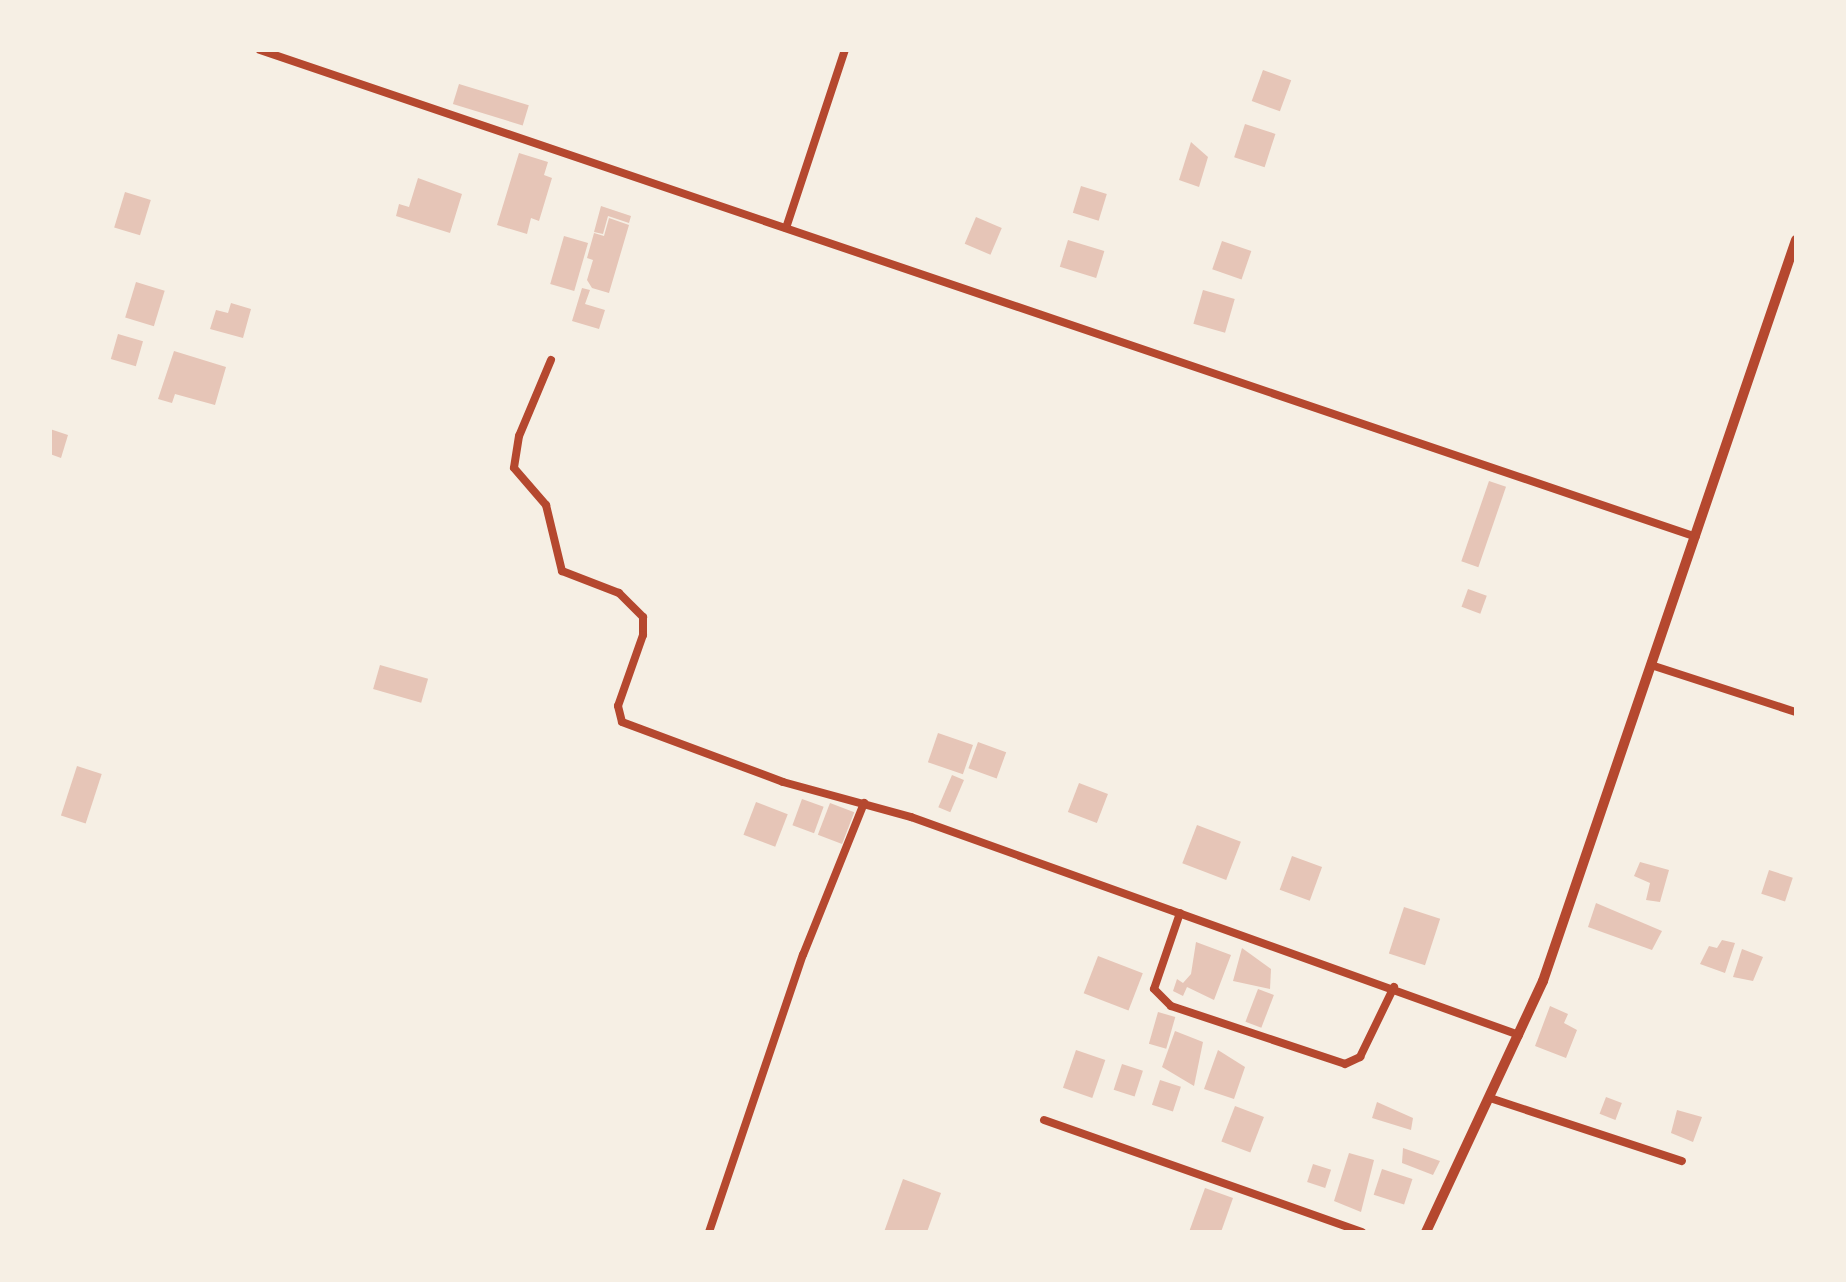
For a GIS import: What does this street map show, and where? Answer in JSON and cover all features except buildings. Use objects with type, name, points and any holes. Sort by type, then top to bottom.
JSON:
[{"type":"street","points":[[260,50],[1697,537]]},
{"type":"street","points":[[786,228],[845,50]]},
{"type":"street","points":[[1426,1232],[1519,1036],[1697,537],[1796,240]]},
{"type":"street","points":[[551,360],[518,436],[514,468],[546,506],[562,571],[618,593],[642,617],[643,634],[618,706],[622,722],[783,782],[864,803],[1394,986],[1519,1036]]},
{"type":"street","points":[[1651,664],[1796,712]]},
{"type":"street","points":[[709,1232],[803,955],[864,803]]},
{"type":"street","points":[[1180,913],[1154,989],[1171,1006],[1345,1064],[1360,1057],[1394,986]]},
{"type":"street","points":[[1490,1098],[1682,1161]]},
{"type":"street","points":[[1044,1120],[1362,1232]]}]
